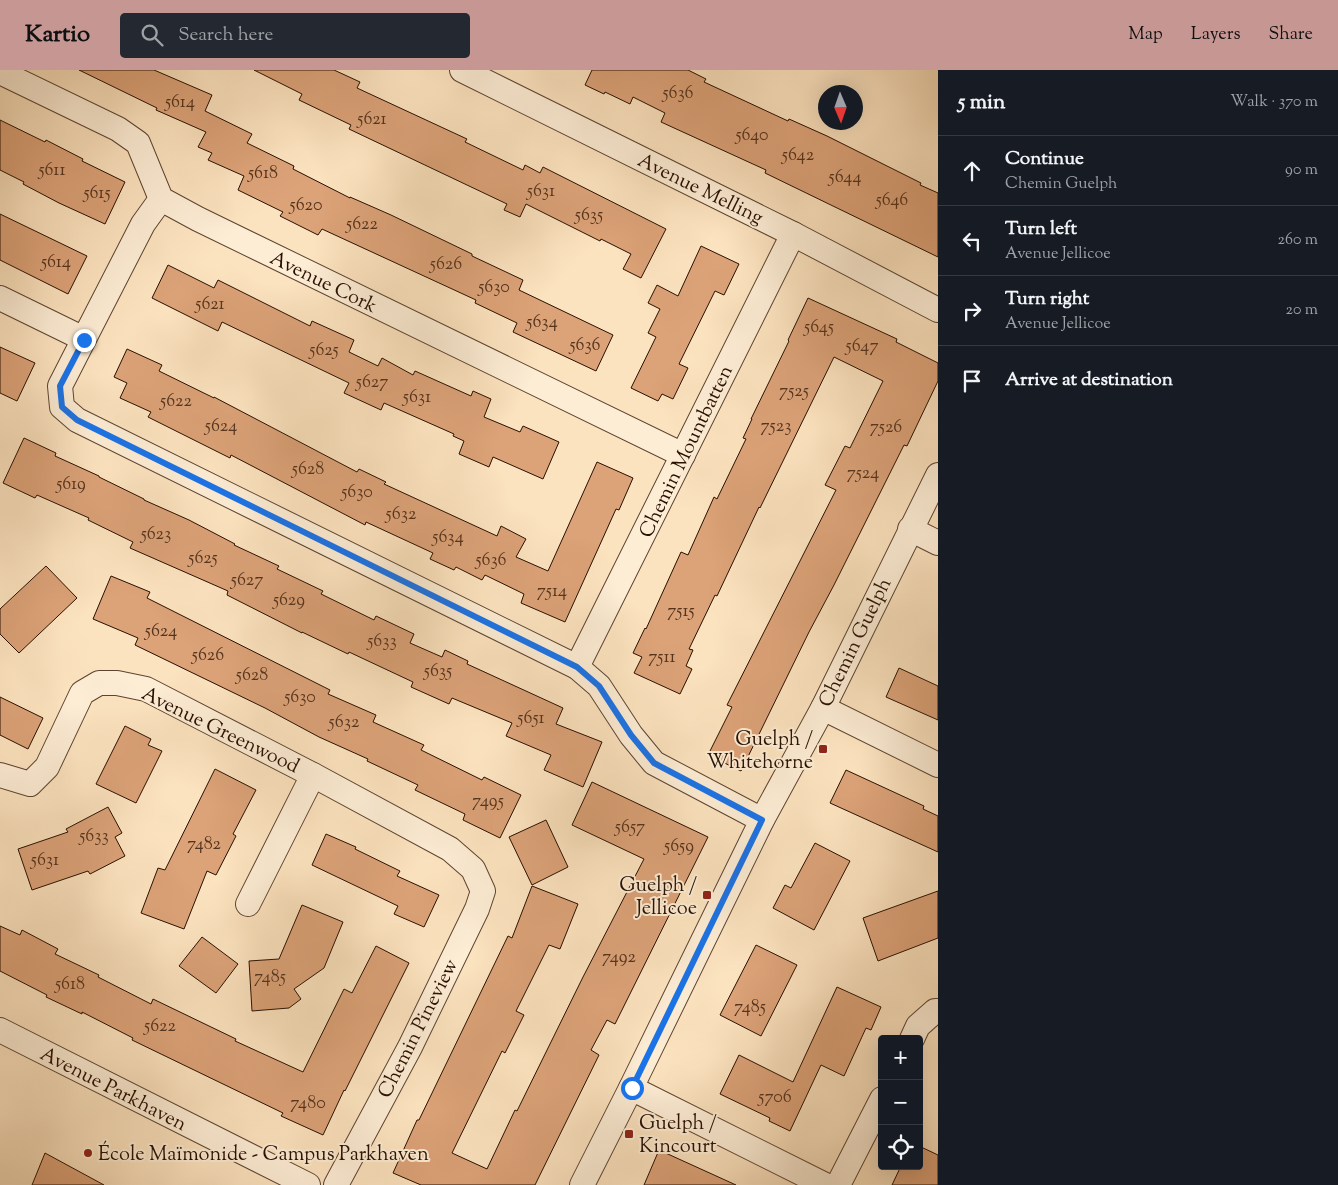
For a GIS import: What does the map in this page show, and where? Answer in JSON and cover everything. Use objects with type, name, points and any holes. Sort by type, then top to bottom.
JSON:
[{"type":"street","name":"Avenue Melling","points":[[462,70],[793,234],[938,310]]},
{"type":"street","points":[[0,72],[118,129],[138,143],[161,199],[143,224],[60,386],[62,407],[77,420],[577,667],[599,686],[631,735],[654,763],[762,820]]},
{"type":"street","name":"Avenue Cork","points":[[161,199],[198,219],[683,455]]},
{"type":"street","name":"Chemin Mountbatten","points":[[577,667],[793,234]]},
{"type":"street","points":[[0,298],[84,340]]},
{"type":"street","name":"Chemin Guelph","points":[[582,1185],[632,1088],[762,820],[822,708],[938,475]]},
{"type":"street","points":[[910,529],[938,543]]},
{"type":"street","name":"Avenue Greenwood","points":[[0,775],[30,784],[47,767],[82,693],[99,683],[117,683],[146,689],[313,775],[450,849],[473,869]]},
{"type":"street","points":[[822,708],[938,764]]},
{"type":"street","points":[[248,904],[313,775]]},
{"type":"street","name":"Chemin Pineview","points":[[336,1185],[410,1047],[477,909],[483,891],[473,869]]},
{"type":"street","points":[[914,1035],[918,1026],[934,1011],[938,1011]]},
{"type":"street","name":"Avenue Parkhaven","points":[[0,1030],[308,1185]]},
{"type":"street","points":[[632,1088],[825,1185]]},
{"type":"street","points":[[838,1185],[878,1106]]},
{"type":"building","points":[[79,70],[154,70],[212,95],[205,111],[252,134],[247,143],[294,166],[293,169],[350,198],[391,215],[523,280],[519,290],[613,335],[596,371],[513,332],[517,323],[475,303],[476,300],[322,229],[318,235],[280,216],[283,212],[238,190],[244,176],[208,160],[212,153],[198,147],[206,132],[156,110],[157,108]]},
{"type":"building","points":[[254,70],[334,70],[360,82],[357,88],[467,139],[465,142],[523,170],[525,165],[540,173],[543,167],[666,229],[641,278],[623,269],[631,254],[601,239],[600,241],[526,204],[520,217],[504,210],[507,204],[349,129],[351,125],[299,100],[302,94]]},
{"type":"building","points":[[592,70],[688,70],[706,79],[704,82],[788,121],[789,119],[827,136],[921,183],[920,185],[938,193],[938,257],[765,173],[766,170],[661,122],[665,113],[633,97],[630,104],[585,85]]},
{"type":"building","points":[[0,120],[45,142],[46,140],[83,159],[82,161],[125,182],[105,224],[59,203],[0,170]]},
{"type":"building","points":[[0,214],[87,256],[68,294],[0,260]]},
{"type":"building","points":[[701,246],[739,264],[724,295],[715,291],[679,364],[688,368],[673,399],[662,394],[658,401],[631,388],[656,337],[648,333],[660,309],[648,303],[657,285],[678,296]]},
{"type":"building","points":[[168,265],[214,288],[218,280],[310,326],[312,321],[354,340],[349,352],[378,366],[382,358],[413,375],[415,371],[471,396],[473,391],[491,399],[484,417],[520,432],[523,426],[559,442],[543,479],[493,457],[489,467],[459,454],[464,441],[453,436],[454,434],[384,403],[381,410],[344,393],[349,383],[222,322],[218,331],[152,298]]},
{"type":"building","points":[[808,298],[897,339],[896,342],[938,363],[938,381],[907,446],[904,445],[809,632],[741,771],[708,755],[732,707],[727,705],[836,490],[825,485],[845,446],[850,448],[883,381],[834,357],[717,596],[715,595],[689,649],[693,650],[686,666],[692,669],[680,694],[634,673],[642,657],[633,653],[681,552],[688,555],[714,497],[717,499],[746,439],[743,438],[751,419]]},
{"type":"building","points":[[0,347],[35,363],[17,401],[0,393]]},
{"type":"building","points":[[127,349],[162,365],[159,371],[214,397],[357,472],[359,469],[386,482],[384,484],[497,536],[501,526],[526,539],[516,557],[548,571],[597,462],[633,478],[619,510],[616,509],[565,622],[521,603],[524,594],[485,575],[482,580],[456,567],[454,570],[430,559],[433,553],[366,522],[365,525],[231,455],[230,458],[148,417],[151,412],[120,398],[127,383],[114,377]]},
{"type":"building","points":[[24,438],[56,453],[55,456],[189,520],[234,545],[279,566],[277,569],[323,591],[321,594],[374,620],[376,616],[414,634],[410,643],[442,657],[445,650],[468,661],[467,664],[563,708],[556,724],[602,742],[583,787],[544,770],[551,755],[506,736],[512,723],[452,698],[449,704],[411,687],[413,682],[349,652],[348,654],[302,633],[227,595],[228,591],[130,548],[133,542],[88,520],[89,518],[37,495],[35,498],[3,483]]},
{"type":"building","points":[[46,566],[77,598],[19,653],[0,634],[0,609]]},
{"type":"building","points":[[111,576],[150,592],[147,598],[330,690],[328,694],[376,715],[373,722],[424,745],[421,750],[482,780],[484,777],[521,795],[500,838],[463,820],[465,814],[415,790],[418,785],[135,645],[138,638],[93,619]]},
{"type":"building","points":[[899,668],[938,686],[938,720],[886,697]]},
{"type":"building","points":[[0,697],[43,718],[28,749],[0,735]]},
{"type":"building","points":[[125,726],[151,739],[148,745],[162,751],[136,803],[96,784]]},
{"type":"building","points":[[215,769],[256,790],[233,834],[236,836],[216,875],[207,871],[184,929],[141,913],[158,868],[165,870]]},
{"type":"building","points":[[846,770],[924,806],[923,809],[938,816],[938,852],[830,803]]},
{"type":"building","points":[[592,782],[708,837],[615,1024],[607,1020],[591,1050],[599,1055],[535,1185],[421,1185],[393,1173],[417,1120],[419,1120],[508,936],[512,938],[532,886],[578,904],[560,949],[549,945],[516,1011],[524,1015],[505,1053],[502,1051],[452,1153],[487,1169],[515,1110],[517,1111],[644,859],[572,825]]},
{"type":"building","points":[[108,807],[122,833],[115,837],[125,856],[90,874],[88,871],[32,890],[18,849],[68,832],[66,829]]},
{"type":"building","points":[[546,820],[568,867],[532,885],[509,837]]},
{"type":"building","points":[[326,834],[356,847],[355,849],[400,871],[397,876],[439,895],[424,927],[394,914],[398,906],[312,865]]},
{"type":"building","points":[[815,843],[850,861],[814,930],[773,908],[785,885],[791,888]]},
{"type":"building","points":[[938,891],[938,938],[878,961],[863,918]]},
{"type":"building","points":[[302,905],[343,922],[324,968],[294,989],[301,999],[289,1008],[252,1011],[249,961],[279,959]]},
{"type":"building","points":[[0,926],[20,935],[22,930],[58,949],[55,954],[99,975],[98,977],[151,1004],[153,999],[236,1039],[235,1041],[303,1072],[344,989],[352,993],[376,946],[409,963],[323,1135],[281,1116],[283,1113],[132,1040],[133,1038],[82,1012],[82,1014],[46,997],[47,995],[0,971]]},
{"type":"building","points":[[202,937],[238,964],[216,993],[179,966]]},
{"type":"building","points":[[756,945],[797,965],[761,1036],[720,1015]]},
{"type":"building","points":[[837,987],[881,1007],[871,1030],[866,1028],[844,1076],[821,1065],[790,1131],[769,1121],[770,1118],[720,1094],[739,1055],[793,1082]]},
{"type":"building","points":[[923,1148],[938,1155],[938,1185],[892,1185],[899,1170],[923,1170]]},
{"type":"building","points":[[659,1150],[736,1185],[644,1185]]},
{"type":"building","points":[[45,1153],[104,1185],[32,1185]]},
{"type":"place","name":"Guelph / Whitehorne","points":[[823,749]]},
{"type":"place","name":"Guelph / Jellicoe","points":[[707,895]]},
{"type":"place","name":"Guelph / Kincourt","points":[[629,1134]]},
{"type":"place","name":"École Maïmonide - Campus Parkhaven","points":[[88,1153]]},
{"type":"route","points":[[84,340],[60,386],[62,407],[77,420],[577,667],[599,686],[631,735],[654,763],[762,820],[632,1088]]}]
